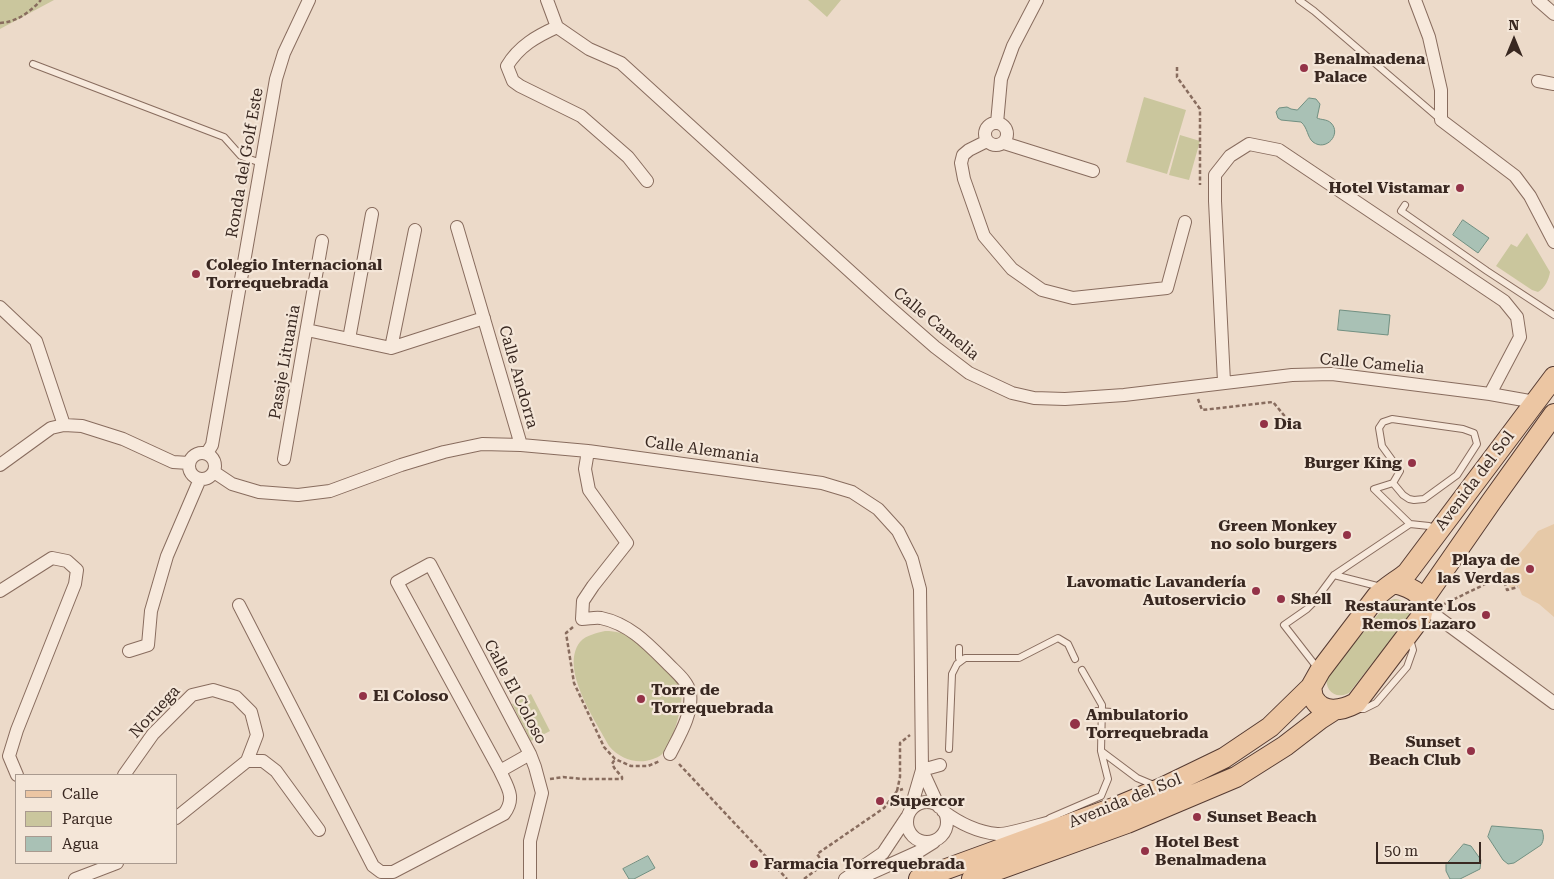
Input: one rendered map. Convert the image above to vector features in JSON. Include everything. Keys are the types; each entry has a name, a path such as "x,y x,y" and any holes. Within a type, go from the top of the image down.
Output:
{"main road":[{"name":"Avenida del Sol","path":"919,879 1119,806 1162,788 1224,758 1316,679 1390,586 1407,573 1554,377"},
{"name":"Avenida del Sol","path":"972,879 1127,823 1236,777 1285,746 1320,719 1356,703 1421,617 1424,604 1491,502 1554,414"},
{"path":"1390,586 1412,590 1424,604"},
{"path":"1316,679 1314,698 1319,705 1325,709 1340,709"}],"street":[{"name":"Ronda del Golf Este","path":"207,453 212,445 276,79 284,53 309,0"},
{"path":"547,0 557,26 537,36 511,59 507,66 513,81 581,116 628,156 647,181"},
{"path":"997,123 1001,79 1013,46 1037,0"},
{"path":"1415,0 1428,37 1440,90 1440,120 1515,176 1530,196 1554,242"},
{"path":"1538,0 1554,14"},
{"name":"Calle Camelia","path":"557,26 589,49 621,63 887,305 936,347 969,373 1012,393 1034,398 1065,399 1124,395 1224,382 1332,374 1490,394 1535,402"},
{"path":"1538,81 1554,84"},
{"path":"1004,143 1007,136 1004,126 997,123 990,125 985,130 985,138 993,146 1004,143 1093,171"},
{"path":"987,141 963,155 961,163 964,179 984,236 1012,269 1042,290 1073,298 1167,288 1185,222"},
{"path":"1224,382 1215,175 1230,156 1249,144 1279,150 1504,300 1518,317 1520,337 1490,394"},
{"path":"349,339 372,214"},
{"name":"Calle Andorra","path":"456,228 521,444"},
{"path":"391,348 415,230"},
{"name":"Pasaje Lituania","path":"284,459 322,241"},
{"path":"0,307 36,341 64,425"},
{"name":"Calle Andorra","path":"307,330 391,348 484,318"},
{"path":"0,465 52,428 64,425 82,426 123,439 173,462 189,463"},
{"name":"Calle Alemania","path":"214,472 232,484 259,492 298,496 330,491 401,465 444,452 482,444 521,444 588,451 822,483 852,492 878,509 898,531 912,558 920,589 921,616 920,776 941,809"},
{"path":"588,451 585,469 589,490 627,543 583,601 582,619 600,618 627,628 644,639 685,682 690,692 689,708 683,728 670,754"},
{"path":"198,453 207,453 214,459 216,467 214,472 208,477 200,479 190,471 189,463 198,453"},
{"path":"129,651 148,645 152,611 167,556 200,479"},
{"path":"0,591 52,558 67,561 77,570 75,584 17,730 9,756 17,774"},
{"name":"Calle El Coloso","path":"500,771 397,582 430,564 530,754 535,767 542,793 530,841 530,879"},
{"path":"1424,604 1554,703"},
{"path":"239,605 373,866 381,872 394,872 504,814 510,806 511,795 500,771 530,754"},
{"name":"Noruega","path":"125,774 153,734 192,695 213,690 236,697 251,712 258,735 247,761 178,816"},
{"path":"247,761 263,761 276,771 319,830"},
{"path":"936,840 923,842 917,840 908,830 907,824 920,776 940,765"},
{"path":"845,879 883,853 909,814 920,804 927,802 941,809 957,821 979,830 998,834 1119,806"},
{"path":"858,879 918,852 942,836 947,824 941,809"},
{"path":"75,879 114,864"}],"lane":[{"path":"1299,0 1440,120"},
{"path":"32,64 224,137 241,156 261,163"},
{"path":"1406,205 1400,212 1554,315"},
{"path":"1393,483 1409,499 1424,499 1457,475 1477,444 1474,433 1463,429 1392,419 1383,422 1379,428 1382,446 1400,471 1393,483 1374,489 1410,524 1439,529"},
{"path":"1316,679 1284,625 1307,608 1334,575 1410,524"},
{"path":"1334,575 1390,586"},
{"path":"949,749 952,674 957,664 965,658 1019,658 1058,638 1068,644 1076,658"},
{"path":"959,648 961,661"},
{"path":"1028,827 1101,796 1108,779 1101,751 1102,705 1082,670"},
{"path":"1101,751 1137,778 1162,788"}],"path":[{"path":"0,23 16,20 41,0"},
{"path":"1177,67 1177,76 1200,109 1200,188"},
{"path":"1194,386 1202,410 1273,402 1292,425"},
{"path":"1451,600 1500,577 1504,580 1508,590 1518,587"},
{"path":"582,619 566,633 574,684 604,747 615,759 623,763 639,766 656,764 670,754 787,879"},
{"path":"897,791 900,777 900,743 910,735"},
{"path":"539,781 563,777 622,779 612,764 615,759"},
{"path":"804,879 824,864 817,854 884,808 897,791 920,776"}],"green space":[{"path":"0,0 54,0 0,29"},
{"path":"808,0 841,0 827,17"},
{"path":"1144,97 1186,110 1167,174 1126,162"},
{"path":"1180,135 1200,141 1189,180 1169,175"},
{"path":"1527,233 1550,272 1543,288 1538,292 1496,266 1511,244 1517,247"},
{"path":"1395,599 1406,604 1409,610 1409,617 1349,693 1344,695 1335,694 1327,686 1327,676 1390,600"},
{"path":"605,631 620,633 637,641 677,681 681,692 681,706 670,741 662,754 656,758 647,761 635,761 629,760 613,751 582,695 574,666 575,653 582,640"},
{"path":"531,694 550,731 531,741 512,704"}],"sand":[{"name":"Playa de las Verdas","path":"1554,524 1554,617 1539,604 1522,595 1518,585 1510,588 1503,572 1538,531"}],"water":[{"path":"1309,98 1316,99 1320,104 1317,118 1326,120 1334,127 1334,136 1323,145 1313,142 1301,122 1281,120 1276,112 1279,108 1287,107 1297,110"},
{"path":"1463,220 1489,238 1478,253 1453,235"},
{"path":"1340,310 1390,315 1388,335 1338,330"},
{"path":"1492,826 1542,830 1543,841 1541,845 1514,863 1508,864 1503,860 1488,837"},
{"path":"1464,844 1471,846 1481,860 1480,869 1460,879 1450,879 1446,871 1446,865"},
{"path":"648,856 655,868 634,879 629,879 623,869"}],"place":[{"name":"Benalmadena Palace","path":"1304,68"},
{"name":"Hotel Vistamar","path":"1460,188"},
{"name":"Colegio Internacional Torrequebrada","path":"196,274"},
{"name":"Dia","path":"1264,424"},
{"name":"Burger King","path":"1412,463"},
{"name":"Green Monkey no solo burgers","path":"1347,535"},
{"name":"Playa de las Verdas","path":"1530,569"},
{"name":"Lavomatic Lavandería Autoservicio","path":"1256,591"},
{"name":"Shell","path":"1281,599"},
{"name":"Restaurante Los Remos Lazaro","path":"1486,615"},
{"name":"El Coloso","path":"363,696"},
{"name":"Torre de Torrequebrada","path":"641,699"},
{"name":"Ambulatorio Torrequebrada","path":"1075,724"},
{"name":"Sunset Beach Club","path":"1471,751"},
{"name":"Supercor","path":"880,801"},
{"name":"Sunset Beach","path":"1197,817"},
{"name":"Hotel Best Benalmadena","path":"1145,851"},
{"name":"Farmacia Torrequebrada","path":"754,864"}]}
